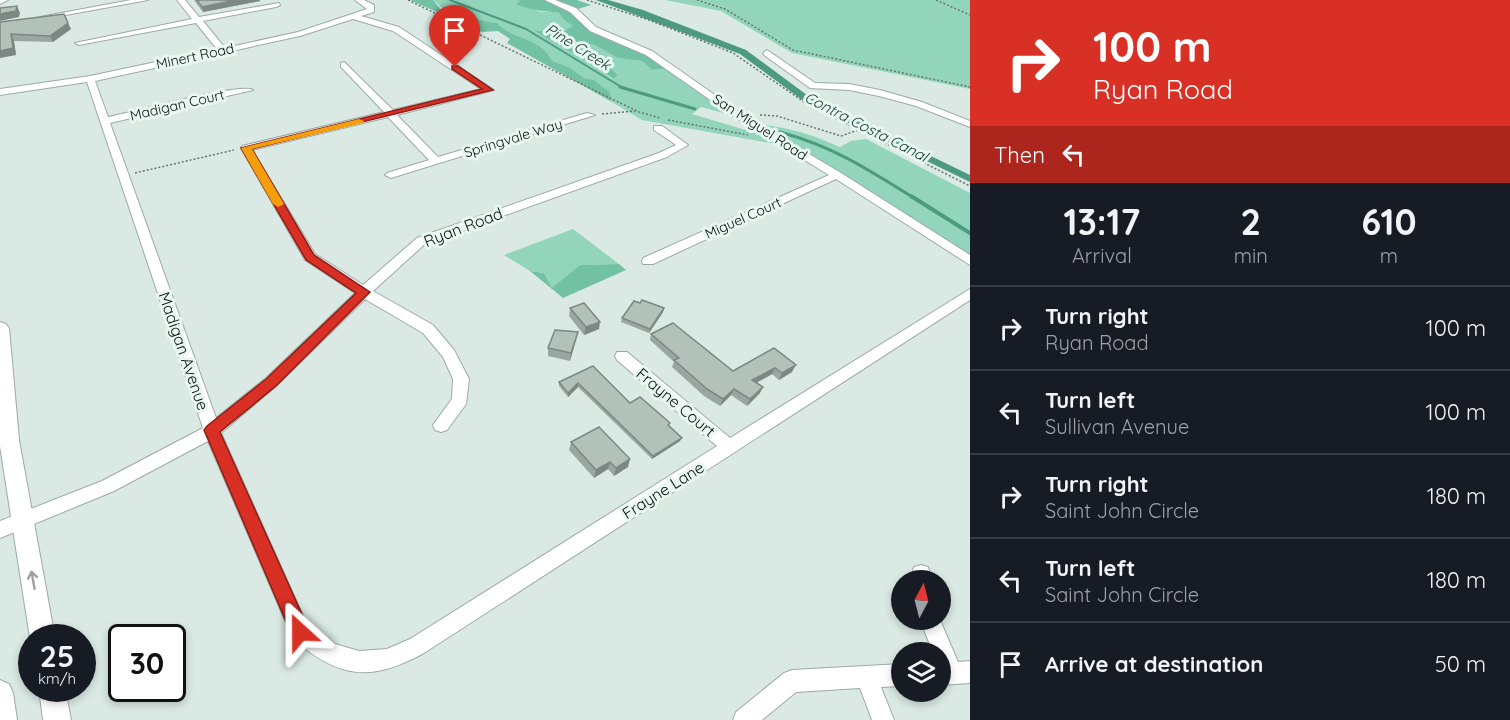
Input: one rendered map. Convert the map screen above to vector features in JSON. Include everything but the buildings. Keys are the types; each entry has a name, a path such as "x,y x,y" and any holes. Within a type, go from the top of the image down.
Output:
{"street":[{"path":"32,20 85,7 144,0"},
{"path":"180,0 223,51"},
{"name":"Minert Road","path":"0,92 90,79 300,34 371,10 359,0"},
{"name":"San Miguel Road","path":"549,0 573,10 593,29 649,53 742,118 837,175 970,261"},
{"path":"79,43 276,5"},
{"path":"352,16 396,29 489,90 246,148 310,257 428,329 448,354 461,379 460,400 441,425"},
{"path":"767,53 813,86 849,87 880,93 919,104 970,124"},
{"path":"344,65 436,161"},
{"name":"Madigan Avenue","path":"90,79 212,430 300,632 320,649 347,662"},
{"name":"Madigan Court","path":"105,121 248,90"},
{"name":"Springvale Way","path":"391,175 590,115"},
{"name":"Ryan Road","path":"0,530 108,486 212,430 271,382 364,292 421,241 663,155 683,145 658,128"},
{"name":"Miguel Court","path":"648,261 837,175"},
{"name":"Frayne Lane","path":"347,662 383,661 417,646 970,294"},
{"path":"0,328 9,440 41,624"},
{"name":"Frayne Court","path":"622,356 730,448"},
{"path":"935,630 954,673"},
{"path":"744,720 792,681 891,675"},
{"path":"866,676 883,720"},
{"path":"0,693 3,720"},
{"path":"54,702 57,720"}],"path":[{"path":"408,0 636,111 674,122 775,138"},
{"path":"587,0 649,20 732,54 807,104 970,186"},
{"path":"697,0 725,9 793,50 970,87"},
{"path":"936,0 970,15"},
{"path":"590,115 636,111"},
{"path":"742,118 762,115 777,116 841,136 858,130"},
{"path":"124,176 246,148"}],"green space":[{"path":"410,0 433,0 443,12 497,23 534,43 548,53 552,61 569,67 584,78 594,80 610,92 612,102 507,43 510,39 498,31 482,32"},
{"path":"433,0 516,0 521,1 521,6 541,12 558,12 564,20 574,26 558,35 537,31 602,70 612,79 618,75 605,63 560,38 596,45 618,58 642,61 652,70 671,68 742,118 701,107 692,114 772,138 751,124 797,131 840,147 851,141 866,139 970,193 970,261 787,146 642,120 612,102 610,92 594,80 584,78 569,67 552,61 548,53 534,43 509,32 496,23 486,23 459,11 446,11"},
{"path":"516,0 577,0 591,5 574,10 595,30 671,68 652,70 642,61 618,58 595,45 564,39 612,69 618,75 613,79 602,70 535,31 551,31 558,35 573,26 558,12 526,8 516,4 520,1"},
{"path":"665,0 970,0 970,89 792,53 721,11"},
{"path":"573,229 619,264 580,265 552,289 544,273 530,271 504,255"},
{"path":"619,264 626,270 563,298 530,271 544,273 552,288 580,265"}],"waterway":[{"name":"Pine Creek","path":"450,0 526,29 623,88"},
{"name":"Contra Costa Canal","path":"600,0 640,12 743,52 808,100 970,179"},
{"name":"Pine Creek","path":"623,88 695,109"},
{"name":"Pine Creek","path":"780,132 817,144 865,168 914,198"},
{"name":"Pine Creek","path":"911,196 970,233"}],"slow traffic":[{"path":"278,204 246,148 359,121"}],"route":[{"path":"300,632 212,430 271,382 364,292 310,257 246,148 489,90 455,67"}]}
